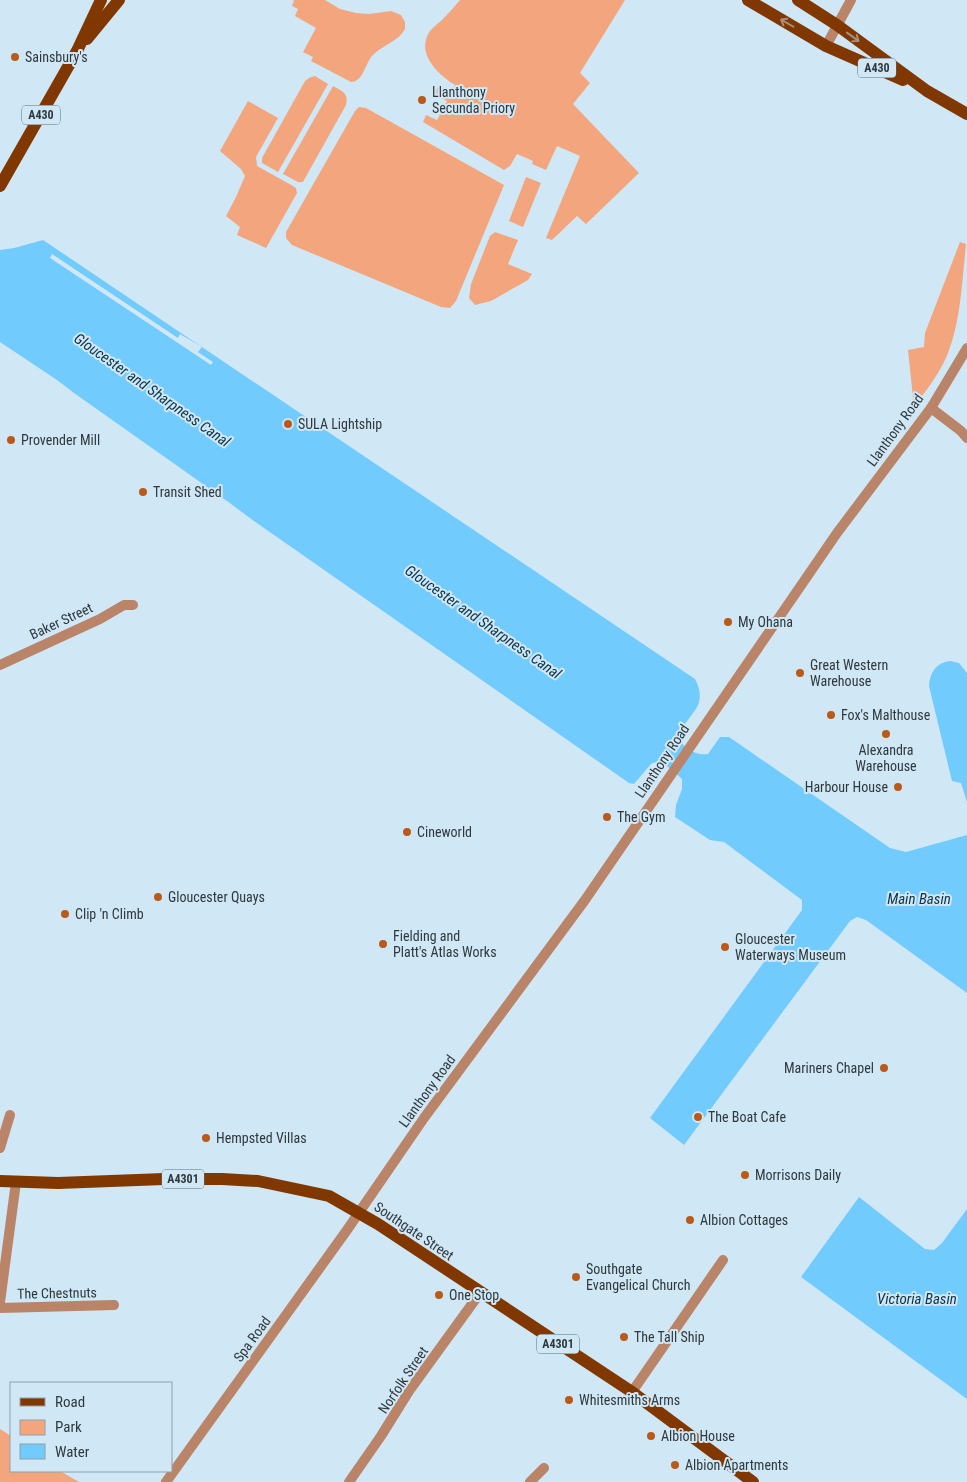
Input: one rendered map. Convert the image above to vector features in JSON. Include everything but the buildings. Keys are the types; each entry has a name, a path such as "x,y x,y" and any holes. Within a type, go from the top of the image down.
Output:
{"main road":[{"name":"A430","path":"2,183 77,51 101,0"},
{"path":"77,51 119,0"},
{"name":"A430","path":"748,0 826,46 928,91 967,114"},
{"path":"798,0 837,25 928,91"},
{"name":"Southgate Street","path":"0,1181 109,1182 164,1178 222,1179 258,1181 329,1196 360,1212 632,1392 753,1482"}],"street":[{"path":"826,46 851,0"},
{"name":"Llanthony Road","path":"360,1212 424,1118 585,900 837,533 931,408 967,348"},
{"path":"931,408 961,431 967,438"},
{"name":"Baker Street","path":"0,665 100,619 124,605 133,605"},
{"path":"0,1148 10,1115"},
{"path":"0,1302 16,1182"},
{"name":"Spa Road","path":"166,1482 360,1212"},
{"path":"632,1392 724,1260"},
{"name":"Norfolk Street","path":"349,1482 480,1293"},
{"name":"The Chestnuts","path":"0,1308 114,1305"},
{"path":"530,1482 544,1468"}],"green space":[{"path":"294,0 325,0 340,9 356,13 369,14 391,11 401,15 405,22 405,29 398,37 372,56 361,76 351,82 311,61 313,57 303,52 316,28 295,16 298,9 292,6"},
{"path":"460,0 625,0 580,73 590,83 573,104 639,173 586,224 577,216 552,240 546,238 580,156 557,146 546,170 532,164 533,161 517,154 510,166 504,170 423,122 426,115 437,120 447,101 434,94 438,87 451,93 455,85 448,81 430,62 425,47 426,39 430,31"},
{"path":"315,76 328,84 278,172 262,163 262,158 305,81"},
{"path":"333,86 346,95 346,105 303,182 298,182 283,174"},
{"path":"248,101 278,118 256,157 257,166 296,188 297,193 266,248 237,235 240,227 226,216 245,176 241,169 220,151"},
{"path":"359,107 366,108 504,185 456,301 450,308 441,307 292,245 286,238 286,232"},
{"path":"526,177 541,183 523,227 509,221"},
{"path":"495,232 518,240 508,264 532,274 528,280 491,301 475,305 469,298 471,284 490,236"},
{"path":"960,242 966,244 960,302 951,345 939,372 911,410 913,398 908,350 924,347 925,333"},
{"path":"0,1429 10,1435 10,1472 62,1472 79,1482 0,1482"}],"water":[{"path":"43,240 695,679 699,690 699,702 684,725 680,737 682,743 687,748 697,753 708,754 720,737 729,737 890,848 906,852 967,835 967,993 866,920 857,917 850,921 684,1145 650,1118 802,910 802,900 724,842 710,840 675,817 676,805 682,789 682,779 664,764 651,764 634,784 629,783 254,521 57,380 0,342 0,250"},
{"path":"950,661 959,663 967,673 967,802 961,783 952,781 929,686 932,672 937,666"},
{"name":"Victoria Basin","path":"859,1197 925,1249 934,1250 942,1243 967,1209 967,1399 801,1277"}],"pier":[{"path":"52,254 178,338 180,334 202,347 198,352 181,341 213,362 211,365 50,258"}],"place":[{"name":"Sainsbury's","path":"15,57"},
{"name":"Llanthony Secunda Priory","path":"422,100"},
{"name":"SULA Lightship","path":"288,424"},
{"name":"Provender Mill","path":"11,440"},
{"name":"Transit Shed","path":"143,492"},
{"name":"My Ohana","path":"728,622"},
{"name":"Great Western Warehouse","path":"800,673"},
{"name":"Fox's Malthouse","path":"831,715"},
{"name":"Alexandra Warehouse","path":"886,734"},
{"name":"Harbour House","path":"898,787"},
{"name":"The Gym","path":"607,817"},
{"name":"Cineworld","path":"407,832"},
{"name":"Gloucester Quays","path":"158,897"},
{"name":"Clip 'n Climb","path":"65,914"},
{"name":"Fielding and Platt's Atlas Works","path":"383,944"},
{"name":"Gloucester Waterways Museum","path":"725,947"},
{"name":"Mariners Chapel","path":"884,1068"},
{"name":"The Boat Cafe","path":"698,1117"},
{"name":"Hempsted Villas","path":"206,1138"},
{"name":"Morrisons Daily","path":"745,1175"},
{"name":"Albion Cottages","path":"690,1220"},
{"name":"Southgate Evangelical Church","path":"576,1277"},
{"name":"One Stop","path":"439,1295"},
{"name":"The Tall Ship","path":"624,1337"},
{"name":"Whitesmiths Arms","path":"569,1400"},
{"name":"Albion House","path":"651,1436"},
{"name":"Albion Apartments","path":"675,1465"}],"water label":[{"name":"Gloucester and Sharpness Canal","path":"152,390"},
{"name":"Gloucester and Sharpness Canal","path":"483,622"},
{"name":"Main Basin","path":"919,899"}]}
